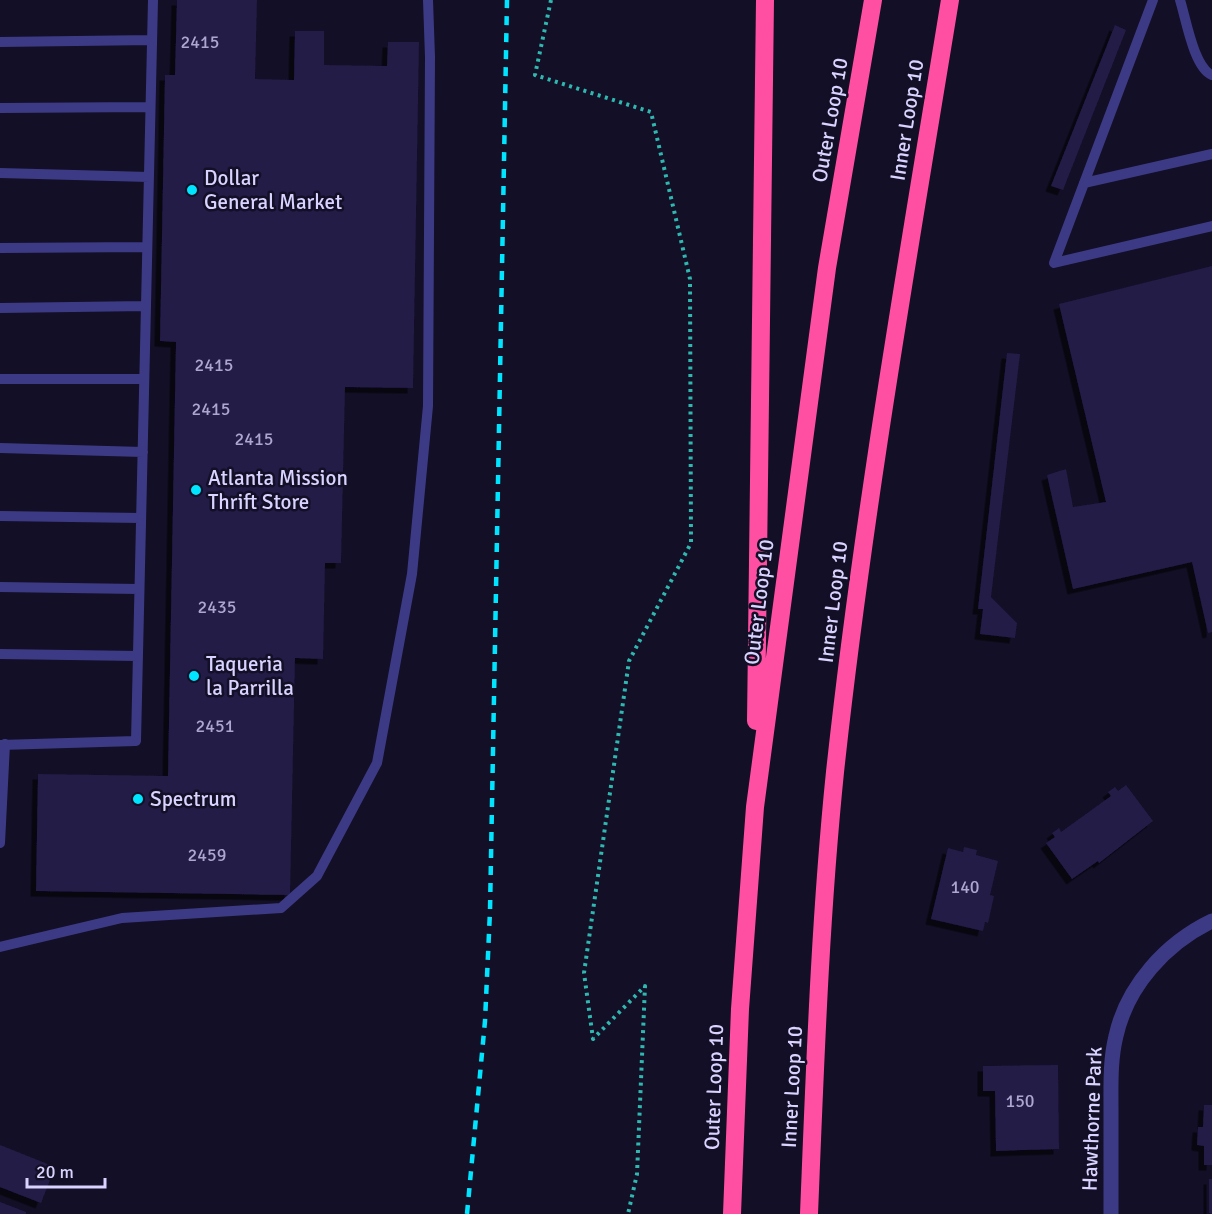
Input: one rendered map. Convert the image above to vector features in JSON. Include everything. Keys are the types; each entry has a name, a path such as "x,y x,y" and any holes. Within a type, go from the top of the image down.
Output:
{"highway":[{"path":"755,807 765,0"},
{"name":"Outer Loop 10","path":"732,1214 740,1008 755,807 827,268 873,0"},
{"name":"Inner Loop 10","path":"809,1214 820,968 841,728 868,506 950,0"}],"street":[{"name":"Hawthorne Park","path":"1111,1214 1111,1072 1116,1037 1123,1015 1127,1004 1144,978 1166,952 1194,930 1212,921"}],"lane":[{"path":"0,843 2,745 136,741 153,0"},
{"path":"0,946 122,918 281,908 317,876 377,763 412,574 428,406 430,57 428,0"},
{"path":"1153,0 1054,263 1212,226"},
{"path":"1180,0 1199,64 1206,73 1212,75"},
{"path":"0,42 152,40"},
{"path":"0,108 150,107"},
{"path":"1084,183 1212,154"},
{"path":"0,173 149,177"},
{"path":"0,248 147,247"},
{"path":"0,308 146,306"},
{"path":"0,379 144,379"},
{"path":"0,448 143,452"},
{"path":"0,516 141,518"},
{"path":"0,587 139,589"},
{"path":"0,654 138,656"}],"path":[{"path":"551,0 535,75 651,112 690,279 691,543 629,661 584,973 593,1039 645,986 637,1174 628,1214"}],"building":[{"path":"177,0 257,0 255,79 294,80 295,31 324,31 324,65 387,66 388,42 419,42 413,388 345,387 341,563 325,563 323,659 295,658 290,895 36,891 38,774 168,776 176,342 160,341 165,75 175,75"},
{"path":"1115,25 1126,30 1063,190 1051,186"},
{"path":"1212,266 1212,632 1208,633 1192,562 1073,589 1047,475 1066,469 1073,507 1106,502 1059,304"},
{"path":"1007,353 1020,354 991,597 1017,623 1015,638 980,634 983,609 978,609"},
{"path":"1126,785 1153,821 1099,863 1098,861 1072,879 1046,843 1055,837 1052,833 1059,828 1061,832 1111,796 1108,792 1115,787 1118,791"},
{"path":"964,847 977,850 976,855 998,861 990,895 994,896 988,923 985,922 983,931 931,919 948,848 963,852"},
{"path":"1058,1065 1059,1149 996,1151 995,1091 983,1091 983,1066"},
{"path":"1204,1105 1212,1105 1212,1165 1204,1165 1204,1146 1197,1145 1198,1127 1203,1127"},
{"path":"0,1145 55,1167 41,1203 0,1187"},
{"path":"1209,1179 1212,1179 1212,1214 1209,1213"},
{"path":"0,1202 26,1212 26,1214 0,1214"}],"railway":[{"path":"467,1214 485,1021 490,911 507,0"}],"place":[{"name":"Dollar General Market","path":"192,190"},
{"name":"Atlanta Mission Thrift Store","path":"196,490"},
{"name":"Taqueria la Parrilla","path":"194,676"},
{"name":"Spectrum","path":"138,799"}]}
